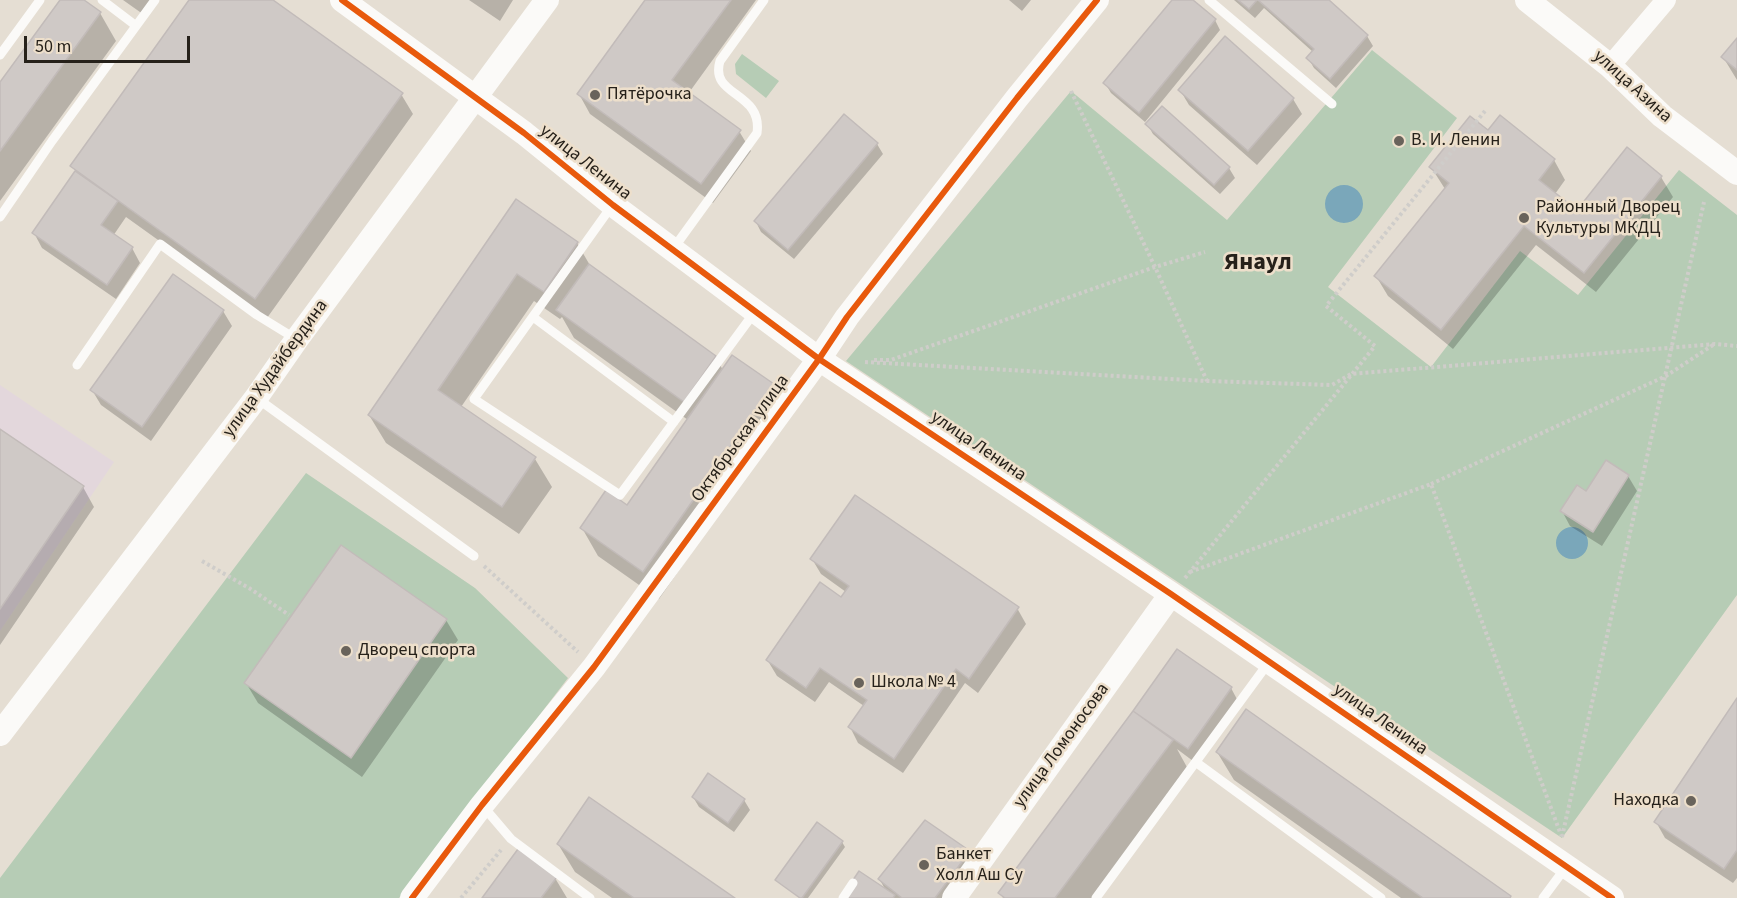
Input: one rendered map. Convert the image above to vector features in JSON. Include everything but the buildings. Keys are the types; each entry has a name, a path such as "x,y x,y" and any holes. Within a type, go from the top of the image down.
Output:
{"street":[{"name":"улица Ленина","path":"342,0 524,133 613,205 819,359 1171,594 1612,898"},
{"name":"улица Худайбердина","path":"0,734 256,398 547,0"},
{"name":"Октябрьская улица","path":"412,898 482,805 594,667 861,299 1017,98 1097,0"},
{"name":"улица Азина","path":"1527,0 1610,66 1662,116 1737,173"},
{"path":"1610,66 1666,0"},
{"name":"улица Ломоносова","path":"954,898 1171,594"}],"lane":[{"path":"0,55 40,0"},
{"path":"102,0 135,25"},
{"path":"0,217 155,0"},
{"path":"673,249 757,133 758,121 753,108 725,86 720,80 718,68 720,60 764,0"},
{"path":"1209,0 1332,104"},
{"path":"613,205 474,399 620,495 756,311"},
{"path":"77,364 160,244 257,315 297,339"},
{"path":"533,317 674,422"},
{"path":"256,398 474,556"},
{"path":"1096,898 1269,662"},
{"path":"1197,763 1381,898"},
{"path":"482,805 510,839 590,898"},
{"path":"1543,898 1566,867"},
{"path":"843,898 853,883"}],"path":[{"path":"1071,91 1207,381"},
{"path":"1171,594 1375,346 1326,306 1485,111"},
{"path":"1431,484 1562,838 1704,202"},
{"path":"1205,252 1155,267 891,360 857,361 1207,381 1332,385 1351,374 1715,344 1737,346"},
{"path":"1189,573 1431,484 1665,376 1715,344"},
{"path":"474,556 594,667"},
{"path":"202,561 249,588 289,615"},
{"path":"461,898 510,839"}],"shaded area":[{"path":"0,385 114,462 0,631"}],"green space":[{"path":"1372,50 1457,118 1328,287 1431,367 1520,251 1578,295 1679,170 1737,215 1737,595 1562,838 846,361 1071,91 1227,220"},
{"path":"742,54 779,81 766,98 736,74 735,64"},
{"path":"306,473 475,588 568,678 399,898 0,898 0,878"}],"water":[{"path":"1344,185 1351,186 1357,191 1362,197 1362,211 1357,217 1351,222 1344,223 1337,222 1331,217 1326,211 1325,204 1326,197 1331,191 1337,186"},
{"path":"1572,527 1583,532 1588,543 1583,554 1572,559 1561,554 1556,543 1561,532"}],"cycle path":[{"path":"342,0 524,133 613,205 819,359 1171,594 1612,898"},
{"path":"412,898 482,805 594,667 819,359 847,317 1017,98 1097,0"}],"place":[{"name":"Пятёрочка","path":"595,95"},
{"name":"В. И. Ленин","path":"1399,141"},
{"name":"Районный Дворец Культуры МКДЦ","path":"1524,218"},
{"name":"Дворец спорта","path":"346,651"},
{"name":"Школа № 4","path":"859,683"},
{"name":"Находка","path":"1691,801"},
{"name":"Банкет Холл Аш Су","path":"924,865"}],"district":[{"name":"Янаул","path":"1258,264"}]}
